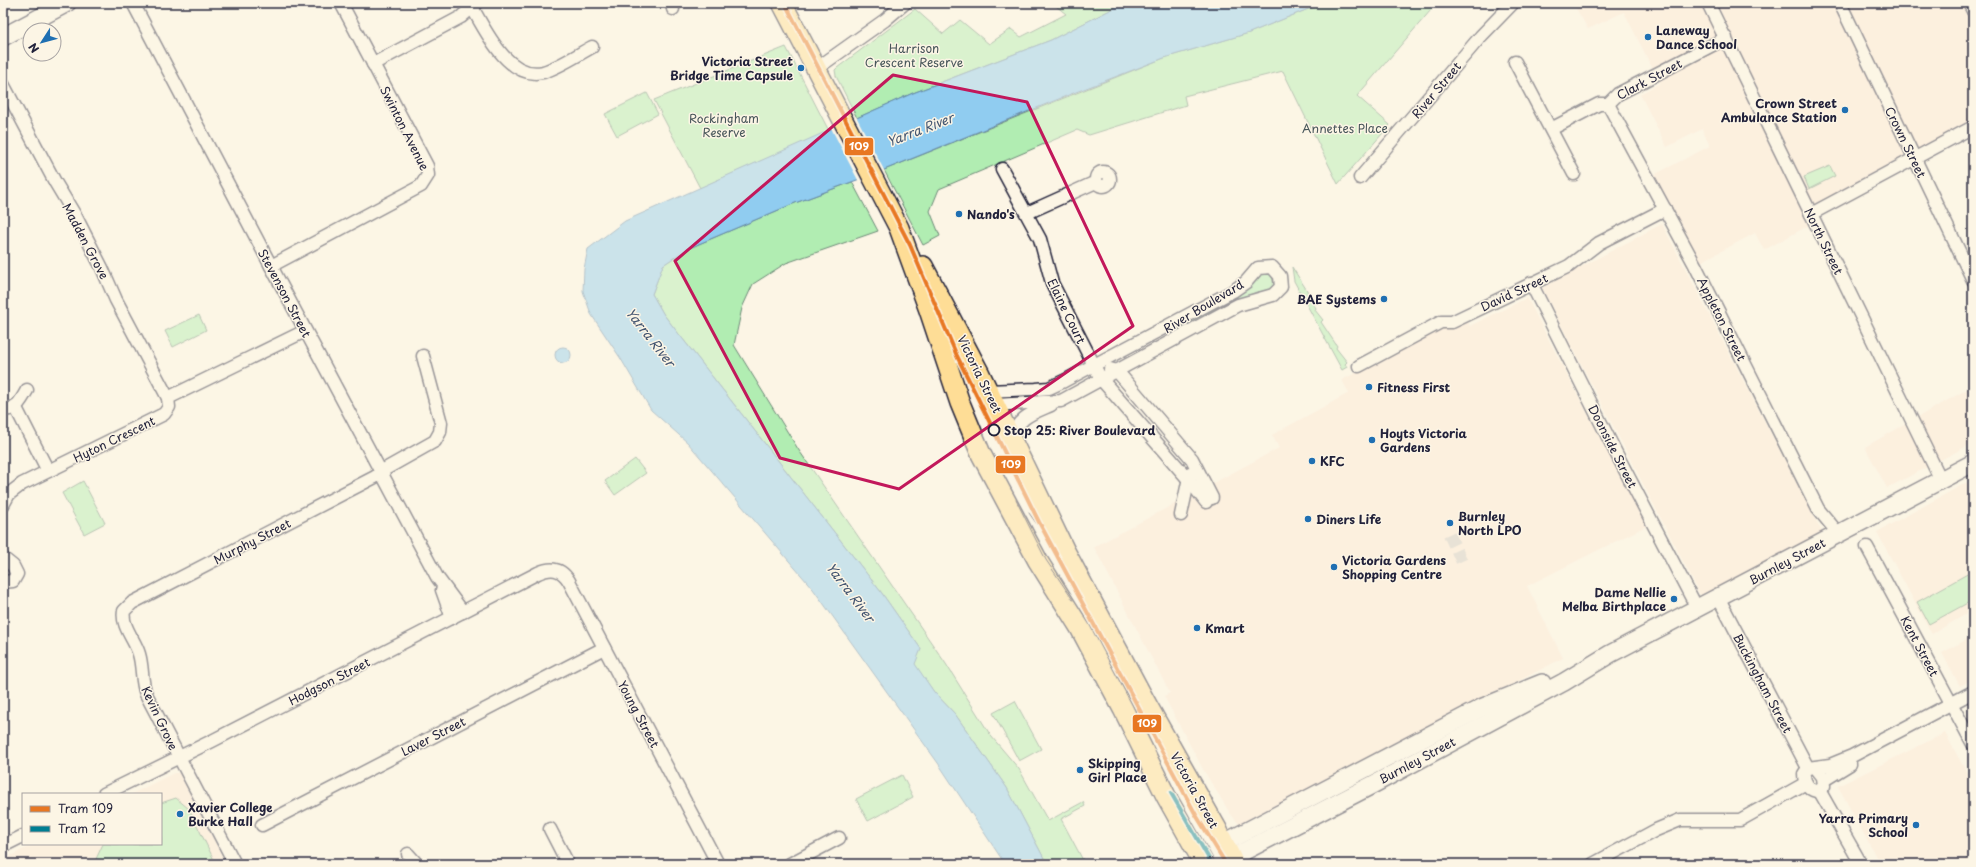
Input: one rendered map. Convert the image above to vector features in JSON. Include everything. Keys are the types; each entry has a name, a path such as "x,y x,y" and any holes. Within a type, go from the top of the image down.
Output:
{"main road":[{"path":"3,37 67,3"},
{"name":"Victoria Street","path":"782,3 898,228 924,267 991,398 1072,565 1146,704 1230,855"},
{"name":"Victoria Street","path":"898,228 929,310 958,398 977,445 1034,554 1080,628 1123,709 1166,796 1203,862"},
{"path":"958,398 969,393 991,398"},
{"name":"Burnley Street","path":"1230,855 1365,768 1486,714 1564,682 1601,659 1973,463"},
{"name":"Burnley Street","path":"1230,855 1372,785 1486,714"},
{"path":"1365,768 1372,785"},
{"path":"1203,862 1215,863 1230,855"}],"street":[{"name":"Swinton Avenue","path":"271,266 421,186 427,180 427,166 341,3"},
{"path":"819,75 905,3"},
{"name":"River Street","path":"1360,178 1482,36 1513,3"},
{"name":"North Street","path":"1708,3 1941,480"},
{"name":"Crown Street","path":"1840,3 1973,280"},
{"path":"1969,3 1973,11"},
{"name":"Stevenson Street","path":"135,5 305,331 437,577 452,618"},
{"path":"372,64 461,17 475,6 491,41 500,53 511,63 528,71 536,73 549,70 592,47"},
{"name":"Clark Street","path":"1551,129 1599,104 1608,104 1618,94 1726,38"},
{"path":"1515,62 1574,174"},
{"name":"Madden Grove","path":"3,84 62,196 76,217 102,268 116,300 168,398"},
{"name":"Appleton Street","path":"1608,104 1665,209 1818,509 1838,533"},
{"path":"1811,214 1973,127"},
{"name":"Elaine Court","path":"1002,169 1042,243 1052,283 1101,379 1188,479 1209,500 1193,461 1179,445"},
{"path":"1027,213 1096,182"},
{"name":"David Street","path":"1359,366 1441,322 1452,322 1569,266 1599,243 1665,209"},
{"name":"River Boulevard","path":"991,398 1049,388 1131,347 1236,290 1258,268 1270,267 1279,274 1282,284 1276,293 1238,305 1061,401 1034,412 1021,420 1016,427 1011,440"},
{"name":"Doonside Street","path":"1531,283 1618,457 1697,608"},
{"path":"168,398 305,331"},
{"path":"1159,332 1165,344"},
{"path":"1131,347 1138,359"},
{"name":"Murphy Street","path":"124,611 132,603 375,477 381,472 430,444 438,437 440,432 440,418 423,356"},
{"path":"1095,365 1117,371 1179,445 1180,456 1190,470 1181,515"},
{"path":"27,390 20,402 9,408 48,471"},
{"name":"Hyton Crescent","path":"3,505 9,494 15,488 164,414 169,407 168,398"},
{"name":"River Boulevard","path":"991,398 1061,401"},
{"path":"1154,440 1166,429"},
{"name":"Kent Street","path":"1867,547 1973,744"},
{"path":"3,558 13,566 17,574 13,581 3,582"},
{"name":"Hodgson Street","path":"106,793 538,573 554,569"},
{"name":"Young Street","path":"554,569 562,572 569,581 718,864"},
{"name":"Stevenson Street","path":"437,577 463,612"},
{"name":"Buckingham Street","path":"1718,597 1822,785"},
{"name":"Kevin Grove","path":"124,611 124,620 137,647 141,660 144,687 178,757 235,864"},
{"name":"Laver Street","path":"262,825 604,648"},
{"path":"1885,742 1840,762 1812,768 1804,774 1806,783 1813,790 1854,761 1885,742 1953,706 1973,692"},
{"path":"1953,706 1973,699"},
{"path":"1593,864 1656,830 1680,820 1740,820 1806,783"},
{"path":"1822,785 1861,864"},
{"path":"550,829 568,864"},
{"path":"3,846 22,836"},
{"path":"790,864 839,838"},
{"path":"408,854 417,864"}],"highlighted area":[{"path":"893,75 1027,102 1133,326 899,489 780,458 675,261"}],"shaded area":[{"path":"1573,3 1973,3 1973,127 1811,214 1815,222 1764,250 1755,233 1695,265 1648,178 1710,146 1702,129 1667,147 1640,94 1660,83 1624,12 1588,29"},
{"path":"1662,224 1823,534 1702,598 1542,288"},
{"name":"Victoria Gardens Shopping Centre","path":"1527,298 1646,526 1527,586 1563,658 1239,824 1230,813 1204,771 1164,696 1170,693 1094,547 1279,448 1272,435 1349,393 1342,380 1465,317 1470,326"},
{"path":"1973,386 1973,443 1887,488 1865,447"},
{"path":"1973,479 1973,569 1970,571 1973,576 1973,610 1932,634 1877,532"},
{"path":"1973,636 1973,679 1960,686 1942,653"},
{"name":"Yarra Primary School","path":"1945,733 1973,784 1973,864 1880,864 1838,786"},
{"name":"Xavier College Burke Hall","path":"174,773 179,773 226,864 3,864 3,860 32,845 162,845 162,793 134,793"}],"green space":[{"name":"Harrison Crescent Reserve","path":"1061,3 1124,3 1051,40 913,93 857,118 836,76 835,70 837,68 915,9 943,34 960,20 989,44 1011,29 1021,37 1066,14 1056,6"},
{"name":"Annettes Place","path":"1323,3 1437,3 1357,96 1390,125 1338,184 1283,71 1184,96 1186,105 1089,135 1077,130 939,189 930,211 940,236 923,245 884,170 1164,58 1249,33"},
{"name":"Rockingham Reserve","path":"786,47 829,131 700,188 654,100"},
{"path":"647,93 658,114 617,136 605,114"},
{"path":"1830,166 1835,176 1809,189 1804,177"},
{"path":"852,182 878,231 786,263 753,284 742,308 734,345 798,449 946,664 991,736 1019,769 1048,821 1083,802 1085,806 1061,819 1085,864 1047,864 1007,788 955,714 934,692 914,664 921,649 881,592 664,315 652,294 663,265 687,249 795,203"},
{"path":"1292,267 1308,292 1307,294 1316,308 1315,310 1323,320 1321,322 1337,346 1336,348 1347,362 1345,364 1347,367 1342,370 1294,281"},
{"path":"1268,273 1272,276 1274,287 1268,291 1256,292 1175,334 1171,332 1172,329 1253,284 1261,274"},
{"path":"199,315 206,330 173,347 165,331"},
{"path":"635,459 646,473 615,495 605,481"},
{"path":"83,481 105,523 84,534 62,493"},
{"path":"1971,572 1973,576 1973,600 1929,624 1917,602"},
{"path":"1015,701 1041,749 1019,761 993,713"},
{"path":"902,775 913,797 868,821 856,799"},
{"path":"176,798 189,809 216,864 98,864 96,859 103,845 162,845 162,803"}],"water":[{"name":"Yarra River","path":"1124,3 1323,3 1249,33 1164,58 1076,92 884,170 795,203 687,249 663,265 652,294 664,315 881,592 921,649 915,664 934,692 955,714 1007,788 1047,864 1005,864 938,763 813,589 688,443 651,410 621,359 591,314 583,291 584,269 588,249 625,221 913,93 1051,40"},
{"path":"563,347 570,352 571,355 566,362 563,363 556,358 555,355 560,348"}],"pier":[{"path":"856,116 885,172 859,182 831,128"}],"tunnel":[{"path":"1449,534 1462,562"}],"tram line":[{"name":"109","path":"785,3 910,245 957,356 1039,522 1196,815 1226,864"},
{"path":"1016,500 1046,560 1073,600"},
{"path":"1029,513 1052,546"},
{"path":"1071,588 1083,603"},
{"name":"12","path":"1171,793 1212,864"}],"place":[{"name":"Laneway Dance School","path":"1648,37"},
{"name":"Victoria Street Bridge Time Capsule","path":"801,68"},
{"name":"Crown Street Ambulance Station","path":"1845,110"},
{"name":"Nando's","path":"959,214"},
{"name":"BAE Systems","path":"1384,299"},
{"name":"Fitness First","path":"1369,387"},
{"name":"Stop 25: River Boulevard","path":"994,430"},
{"name":"Hoyts Victoria Gardens","path":"1372,440"},
{"name":"KFC","path":"1312,461"},
{"name":"Diners Life","path":"1308,519"},
{"name":"Burnley North LPO","path":"1450,523"},
{"name":"Victoria Gardens Shopping Centre","path":"1334,567"},
{"name":"Dame Nellie Melba Birthplace","path":"1674,599"},
{"name":"Kmart","path":"1197,628"},
{"name":"Skipping Girl Place","path":"1080,770"},
{"name":"Xavier College Burke Hall","path":"180,814"},
{"name":"Yarra Primary School","path":"1916,825"}]}
